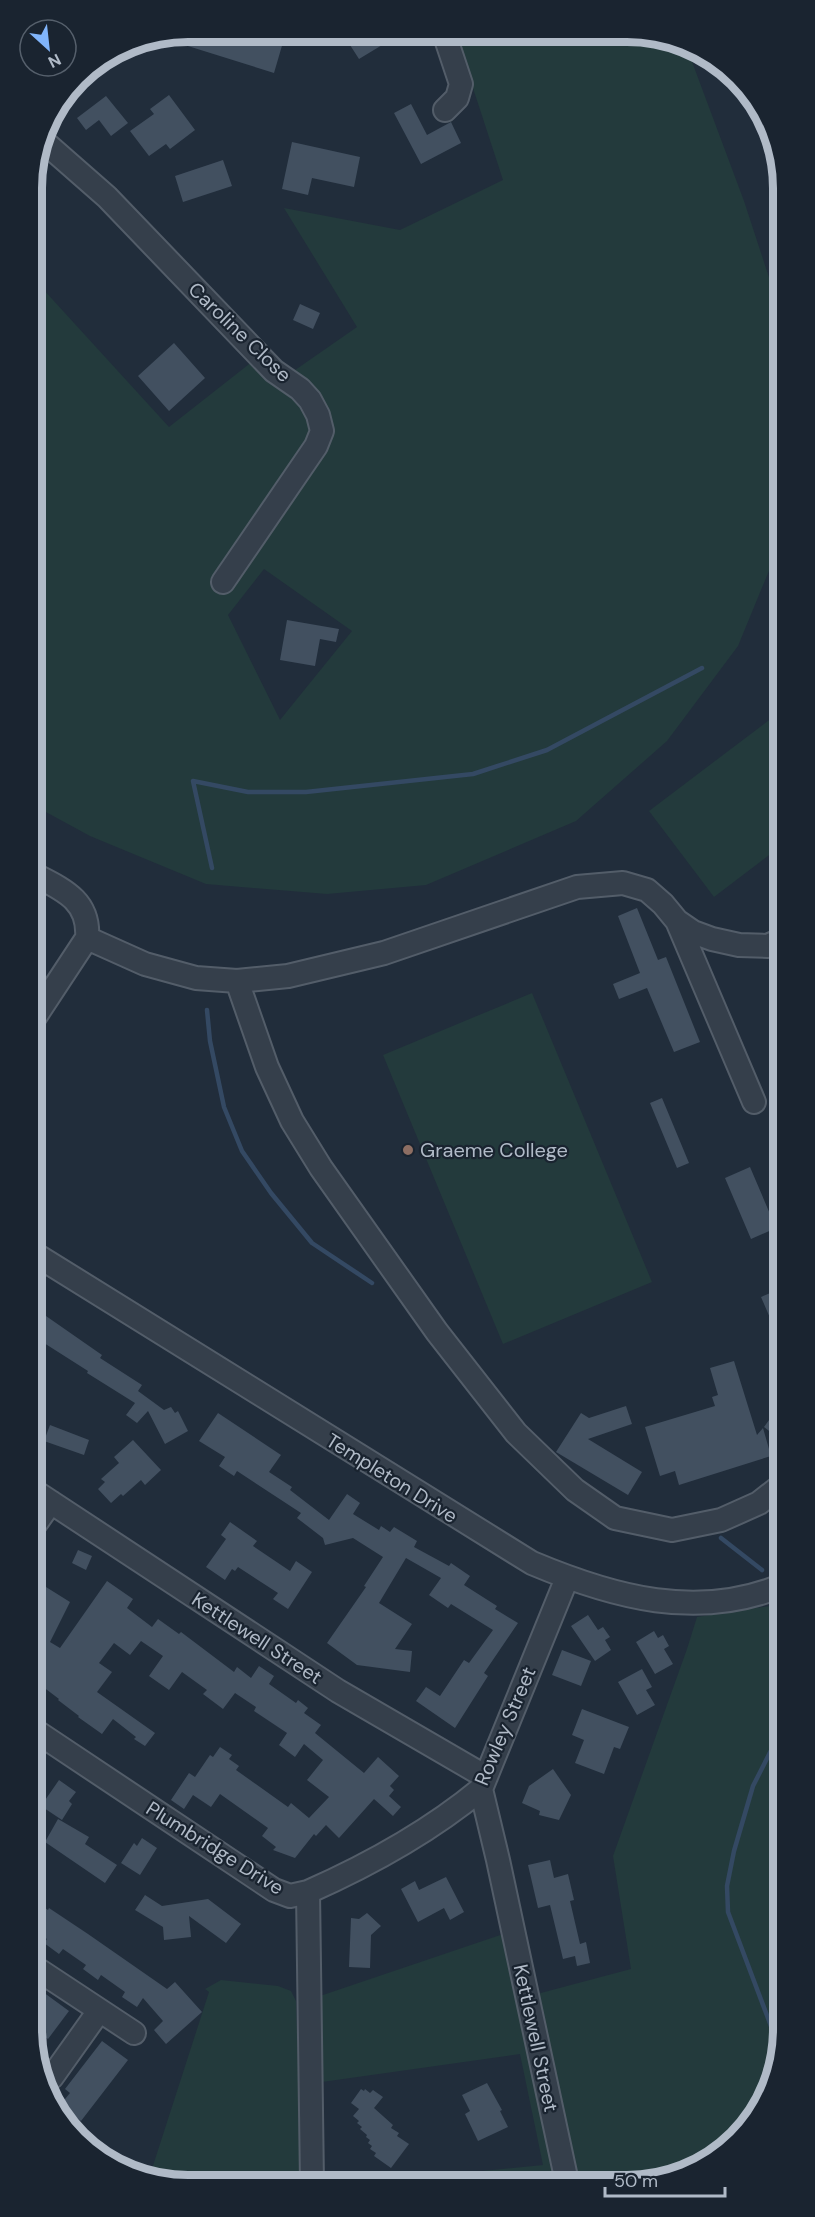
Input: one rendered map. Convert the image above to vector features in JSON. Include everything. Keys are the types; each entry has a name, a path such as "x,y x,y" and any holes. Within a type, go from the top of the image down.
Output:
{"street":[{"path":"445,110 457,98 461,84 447,42"},
{"name":"Caroline Close","path":"48,146 106,197 274,371 300,389 310,400 318,415 322,431 316,446 223,582"},
{"path":"42,879 68,892 83,911 88,924 87,938 42,1006"},
{"path":"87,938 145,964 196,978 237,981 288,976 384,953 577,887 623,883 647,890 677,921 693,932 740,945 768,946 773,944"},
{"path":"677,921 754,1102"},
{"path":"237,981 267,1067 292,1121 321,1168 437,1332 516,1433 575,1490 615,1518 672,1530 721,1520 759,1503 773,1492"},
{"name":"Templeton Drive","path":"42,1259 532,1563 567,1578 628,1596 708,1604 773,1590"},
{"name":"Kettlewell Street","path":"42,1496 338,1691 484,1783 566,2175"},
{"name":"Rowley Street","path":"308,1892 414,1838 453,1812 484,1783 567,1578"},
{"name":"Plumbridge Drive","path":"42,1735 274,1890 290,1896 308,1892 312,2175"},
{"path":"42,1972 134,2033"},
{"path":"52,2078 99,2011"}],"green space":[{"path":"458,42 646,43 690,57 744,201 773,290 773,561 738,646 667,741 576,821 426,885 327,894 206,884 90,836 42,810 42,288 169,427 253,361 275,384 357,327 284,208 400,230 503,180","holes":["264,569 352,631 280,720 228,615"]},
{"path":"773,717 773,852 714,897 649,811"},
{"path":"532,993 652,1282 503,1344 383,1055"},
{"path":"773,1605 773,2038 762,2085 743,2118 723,2139 700,2155 674,2167 646,2174 627,2175 442,2175 543,2165 520,2054 322,2082 320,1996 521,1928 537,1994 631,1969 613,1856 697,1617"},
{"path":"221,1980 278,1986 291,1991 296,2001 302,2175 188,2175 152,2170 209,1992 205,1989"}],"building":[{"path":"283,42 274,73 177,43"},
{"path":"355,42 387,42 359,59 350,45"},
{"path":"169,95 195,130 170,149 166,144 149,156 130,131 154,114 150,109"},
{"path":"106,96 128,123 111,136 99,120 86,130 77,118"},
{"path":"411,104 427,135 451,122 461,143 421,164 394,113"},
{"path":"292,142 360,157 354,187 312,178 308,195 282,189"},
{"path":"223,160 232,186 183,202 175,176"},
{"path":"300,304 320,313 313,329 293,320"},
{"path":"174,343 205,378 169,411 138,376"},
{"path":"287,620 339,629 336,642 320,639 315,666 280,660"},
{"path":"637,908 658,960 666,957 700,1042 674,1052 647,988 619,999 613,984 640,973 618,916"},
{"path":"662,1098 689,1163 677,1168 650,1103"},
{"path":"750,1167 773,1221 773,1229 751,1239 725,1178"},
{"path":"773,1292 773,1325 761,1297"},
{"path":"46,1316 102,1355 100,1358 142,1385 138,1391 164,1410 171,1407 175,1413 178,1411 188,1431 165,1444 148,1411 137,1423 126,1415 135,1403 44,1343 42,1346 42,1322"},
{"path":"734,1361 757,1435 763,1428 771,1456 679,1485 675,1471 660,1476 645,1427 715,1406 712,1397 718,1395 710,1368"},
{"path":"626,1406 632,1424 588,1439 642,1472 628,1495 556,1452 581,1413 589,1418"},
{"path":"218,1413 281,1455 269,1472 292,1487 290,1490 329,1520 347,1494 360,1503 353,1514 379,1530 381,1526 390,1532 394,1527 417,1541 414,1547 449,1566 451,1563 470,1576 464,1585 497,1606 495,1609 518,1623 484,1673 488,1676 455,1728 416,1701 426,1687 440,1696 464,1660 469,1663 493,1630 451,1604 448,1608 429,1595 441,1578 406,1558 379,1603 412,1624 395,1649 412,1651 410,1672 357,1665 327,1643 366,1587 364,1586 383,1557 353,1538 325,1545 323,1538 297,1518 301,1513 237,1471 234,1476 219,1466 225,1457 199,1441"},
{"path":"773,1414 773,1434 764,1427"},
{"path":"50,1425 89,1440 84,1455 44,1441"},
{"path":"133,1440 161,1470 145,1485 141,1480 111,1503 98,1489 105,1482 101,1479 119,1463 114,1457"},
{"path":"230,1522 257,1541 253,1546 290,1571 296,1561 312,1572 288,1609 273,1599 278,1593 238,1567 235,1571 232,1569 225,1580 206,1567 226,1539 221,1535"},
{"path":"78,1550 92,1556 86,1570 72,1563"},
{"path":"107,1581 133,1599 127,1608 152,1627 158,1619 179,1634 181,1632 234,1672 237,1667 251,1678 259,1666 274,1676 269,1684 296,1703 298,1700 308,1708 304,1713 321,1725 315,1733 364,1773 378,1757 399,1776 390,1786 394,1790 389,1796 401,1807 393,1816 374,1799 339,1838 326,1825 316,1836 314,1834 295,1858 273,1850 276,1847 262,1836 268,1828 220,1794 211,1807 193,1795 184,1809 171,1800 189,1773 195,1777 210,1755 213,1757 220,1747 232,1755 229,1759 239,1766 236,1770 288,1807 291,1803 309,1818 329,1797 307,1780 323,1760 304,1744 295,1757 279,1745 287,1733 254,1711 256,1707 235,1693 223,1709 203,1694 207,1690 182,1672 169,1690 149,1676 163,1656 141,1641 130,1655 114,1643 99,1663 112,1672 97,1692 155,1733 145,1746 113,1719 102,1734 42,1686 42,1612 45,1608 42,1606 42,1593 46,1587 70,1602 50,1642 60,1648"},
{"path":"588,1615 598,1630 603,1627 610,1637 605,1640 611,1650 595,1661 571,1626"},
{"path":"654,1631 658,1638 663,1635 669,1646 664,1649 673,1664 655,1674 636,1642"},
{"path":"562,1650 591,1661 581,1686 552,1675"},
{"path":"642,1669 652,1687 646,1690 655,1705 637,1715 618,1682"},
{"path":"582,1709 629,1727 620,1749 614,1747 604,1774 575,1763 584,1740 572,1735"},
{"path":"553,1769 571,1795 559,1820 539,1815 540,1811 522,1803 529,1786"},
{"path":"59,1780 76,1792 69,1801 72,1804 62,1820 42,1805"},
{"path":"58,1819 89,1837 85,1844 117,1865 105,1883 45,1842"},
{"path":"142,1838 157,1848 140,1875 121,1863 134,1843 137,1846"},
{"path":"550,1860 554,1878 568,1874 574,1900 570,1901 580,1944 586,1942 590,1963 577,1966 575,1956 563,1959 550,1905 538,1908 528,1865"},
{"path":"446,1877 464,1912 450,1920 444,1908 418,1922 401,1889 415,1881 419,1890"},
{"path":"145,1895 162,1906 208,1899 241,1924 226,1943 189,1916 191,1937 164,1940 163,1927 135,1910"},
{"path":"42,1906 48,1910 49,1908 167,1989 175,1982 202,2012 166,2044 154,2030 163,2021 143,1998 137,2007 122,1997 125,1992 101,1975 98,1980 83,1969 86,1965 63,1949 59,1954 44,1943 47,1939 42,1936"},
{"path":"367,1913 381,1926 371,1935 370,1968 349,1967 351,1918 359,1919"},
{"path":"42,1993 69,2011 48,2039 42,2035"},
{"path":"102,2041 128,2060 81,2121 67,2111 62,2102 70,2093 65,2089"},
{"path":"487,2083 502,2110 500,2111 508,2127 478,2141 465,2114 470,2111 462,2095"},
{"path":"361,2089 370,2093 373,2090 383,2097 374,2108 393,2125 391,2128 399,2133 397,2136 409,2144 391,2168 374,2156 376,2153 370,2149 372,2146 368,2143 370,2140 360,2129 362,2127 357,2123 359,2121 353,2116 359,2109 351,2103"}],"waterway":[{"path":"212,868 193,781 248,792 306,792 473,774 547,750 702,668"},
{"path":"207,1010 210,1041 224,1107 242,1151 271,1193 312,1243 372,1283"},
{"path":"721,1538 762,1570"},
{"path":"773,1747 753,1786 734,1851 727,1886 728,1912 773,2031"}],"place":[{"name":"Graeme College","path":"408,1150"}]}
